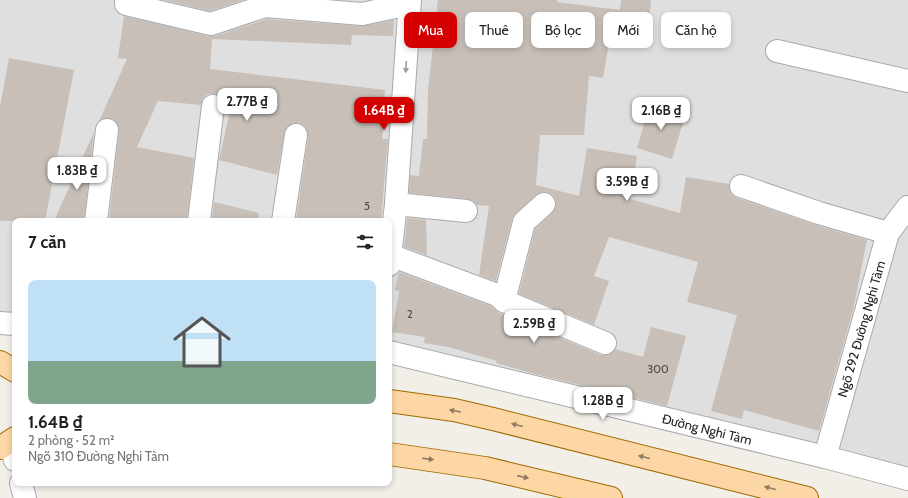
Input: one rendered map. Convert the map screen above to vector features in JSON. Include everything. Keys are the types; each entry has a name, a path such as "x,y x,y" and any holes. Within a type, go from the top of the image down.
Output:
{"main road":[{"path":"0,362 12,369"},
{"path":"392,401 454,410 493,419 807,498"},
{"path":"392,454 485,468 611,498"}],"street":[{"path":"126,2 210,24 265,6 362,14 410,2 392,241"},
{"path":"778,51 908,81"},
{"path":"199,218 213,106"},
{"path":"96,218 107,130"},
{"path":"283,218 296,135"},
{"path":"741,186 819,213 888,233"},
{"path":"396,204 466,211"},
{"path":"504,301 524,222 544,204"},
{"name":"Ngõ 292 Đường Nghi Tàm","path":"825,457 888,233 908,206"},
{"path":"392,261 496,295 504,301 605,343"},
{"path":"0,323 12,324"},
{"name":"Đường Nghi Tàm","path":"392,353 825,457 908,479"},
{"path":"22,486 25,498"}],"shaded area":[{"path":"0,0 908,0 908,480 392,353 392,218 12,218 12,324 0,323"}],"building":[{"path":"164,0 243,0 210,11"},
{"path":"438,0 557,0 557,2 620,10 621,0 651,0 650,12 603,12 603,48 608,48 603,78 589,76 584,135 540,135 536,185 579,196 587,148 637,156 630,199 680,213 686,177 729,184 731,194 737,198 816,225 867,240 853,310 819,431 744,410 742,419 711,411 737,315 687,302 698,262 609,237 594,276 609,281 594,325 519,294 535,229 552,213 556,207 556,201 553,195 548,192 542,192 536,195 516,213 512,219 496,281 479,275 489,206 477,205 473,201 467,199 409,193 410,175 419,176 423,139 427,139 428,90 433,48 457,48 457,12 437,12"},
{"path":"124,16 209,36 215,36 267,19 361,26 394,20 393,36 352,35 351,45 212,39 210,69 385,90 383,107 386,108 382,139 388,139 381,218 296,218 308,137 307,130 303,125 297,123 291,124 286,128 277,175 219,160 231,107 225,107 225,101 221,96 208,94 203,98 201,105 158,101 137,147 194,158 187,218 109,218 119,131 118,125 114,120 108,118 99,121 127,59 118,58"},
{"path":"9,58 74,70 46,218 12,218 12,221 0,221 0,107"},
{"path":"650,103 686,113 672,159 637,148"},
{"path":"94,132 84,218 55,218"},
{"path":"214,202 259,213 258,218 212,218"},
{"path":"407,218 426,220 427,255 404,247"},
{"path":"399,272 491,306 499,313 601,355 607,355 615,349 643,357 651,327 686,336 667,406 535,374 448,347 424,343 425,337 392,332 399,291 395,290"}]}
